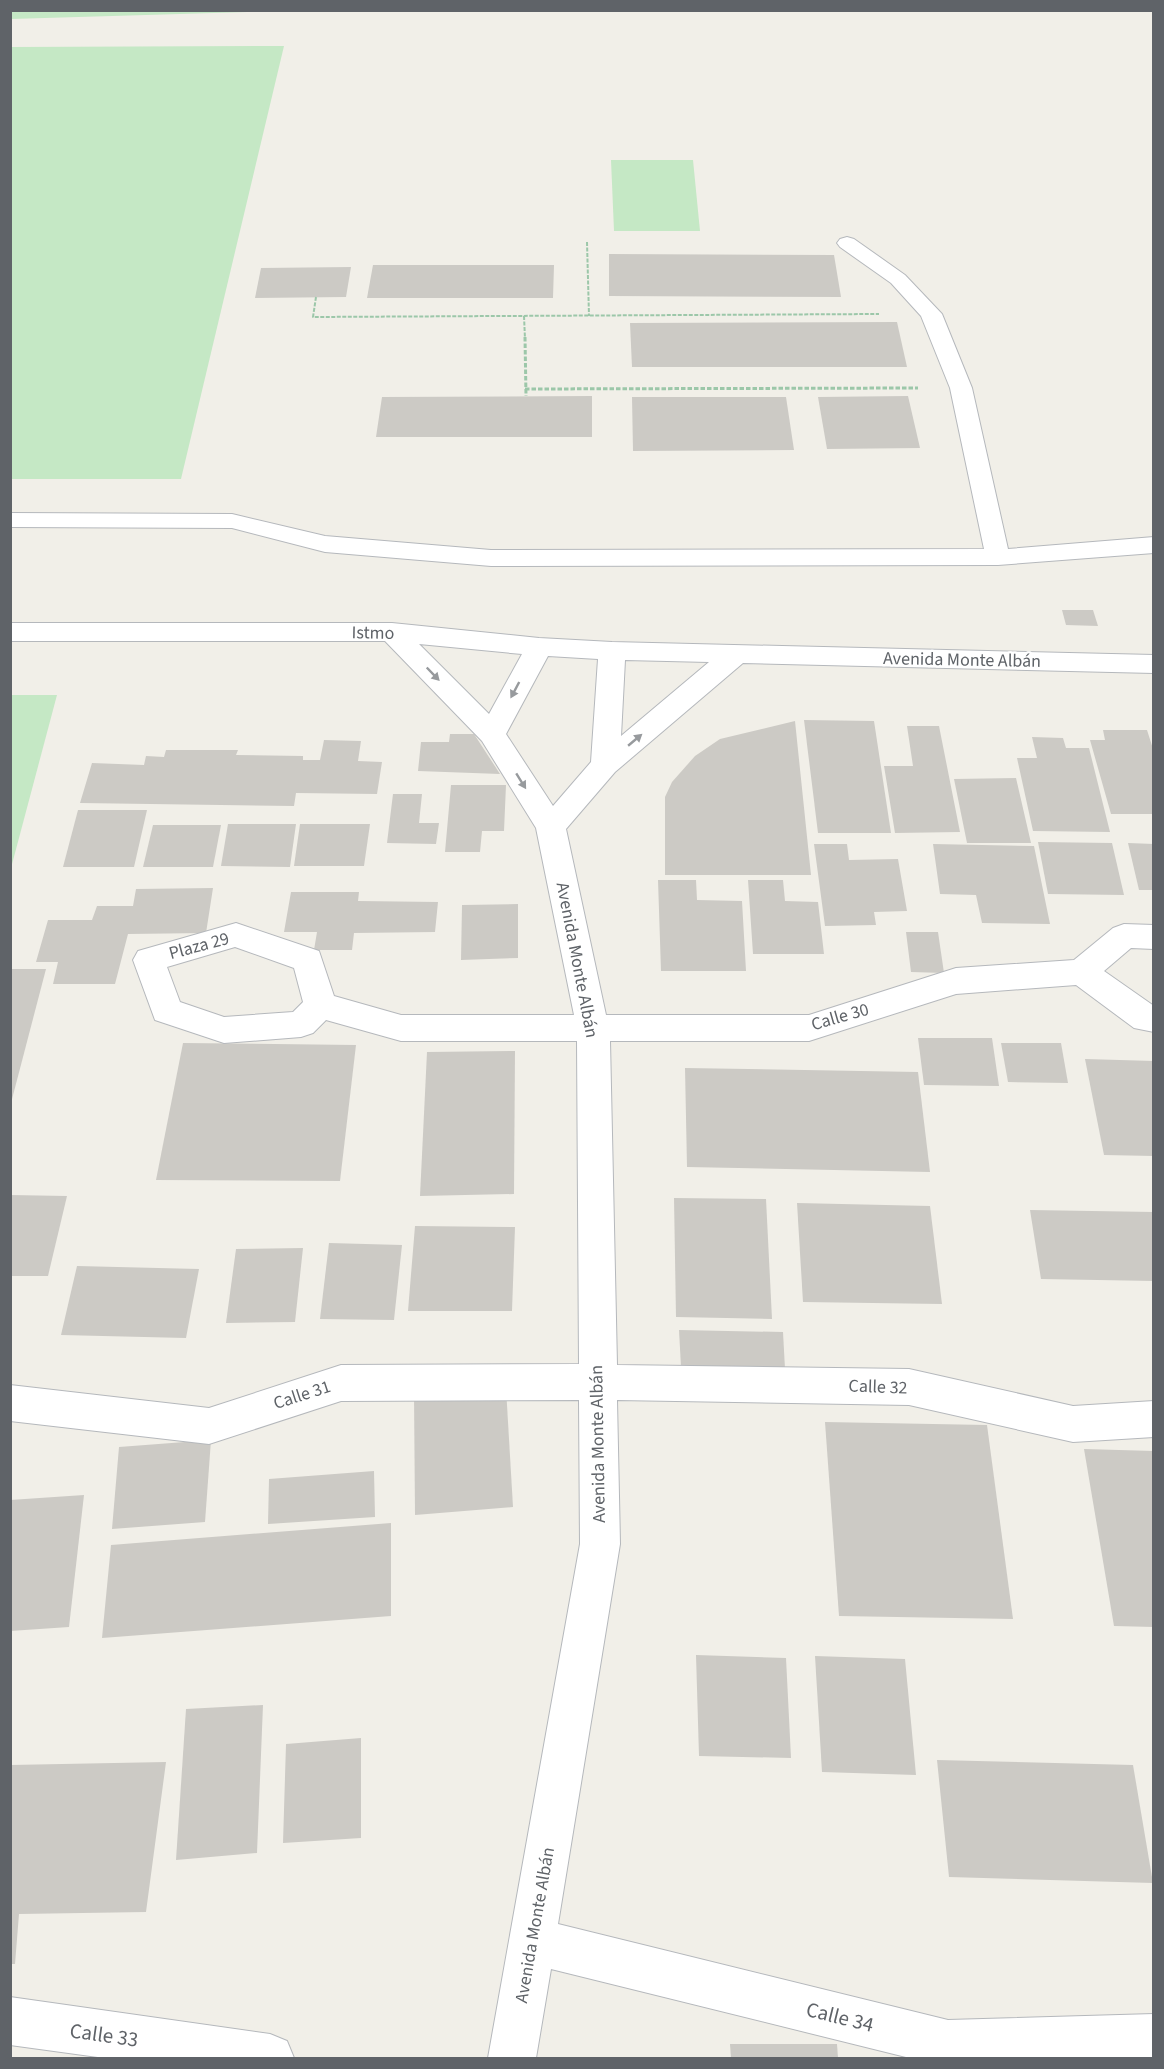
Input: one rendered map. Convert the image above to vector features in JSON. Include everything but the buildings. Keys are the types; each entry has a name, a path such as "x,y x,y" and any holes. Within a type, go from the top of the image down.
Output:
{"street":[{"name":"Istmo","path":"10,632 392,632 539,647 735,655"},
{"name":"Avenida Monte Albán","path":"392,632 492,734 551,827 593,1029 600,1544 513,2058"},
{"path":"492,734 539,647"},
{"path":"605,765 612,651"},
{"name":"Avenida Monte Albán","path":"735,655 1154,664"},
{"path":"551,827 605,765 735,655"},
{"name":"Plaza 29","path":"237,935 308,960 320,1005 301,1024 224,1030 167,1011 149,960 237,935"},
{"path":"1154,937 1124,936 1082,972 1146,1019 1154,1019"},
{"name":"Calle 30","path":"593,1029 809,1028 956,981 1082,972"},
{"path":"320,1005 401,1028 593,1029"},
{"name":"Calle 31","path":"10,1403 209,1426 341,1383 598,1382"},
{"name":"Calle 32","path":"598,1382 909,1387 1073,1424 1154,1419"},
{"name":"Calle 34","path":"532,1941 948,2044 1154,2038"},
{"name":"Calle 33","path":"10,2021 270,2058"}],"lane":[{"path":"847,243 898,279 931,314 961,388 998,557"},
{"path":"10,520 232,521 325,544 491,558 998,557 1154,545"}],"path":[{"path":"587,242 589,316"},
{"path":"316,297 313,317 931,314"},
{"path":"524,316 526,396"},
{"path":"525,389 961,388"}],"green space":[{"path":"11,10 284,10 284,11 11,19"},
{"path":"284,46 181,479 11,479 11,47"},
{"path":"611,160 693,160 700,231 614,231"},
{"path":"10,695 57,695 11,868"}]}
